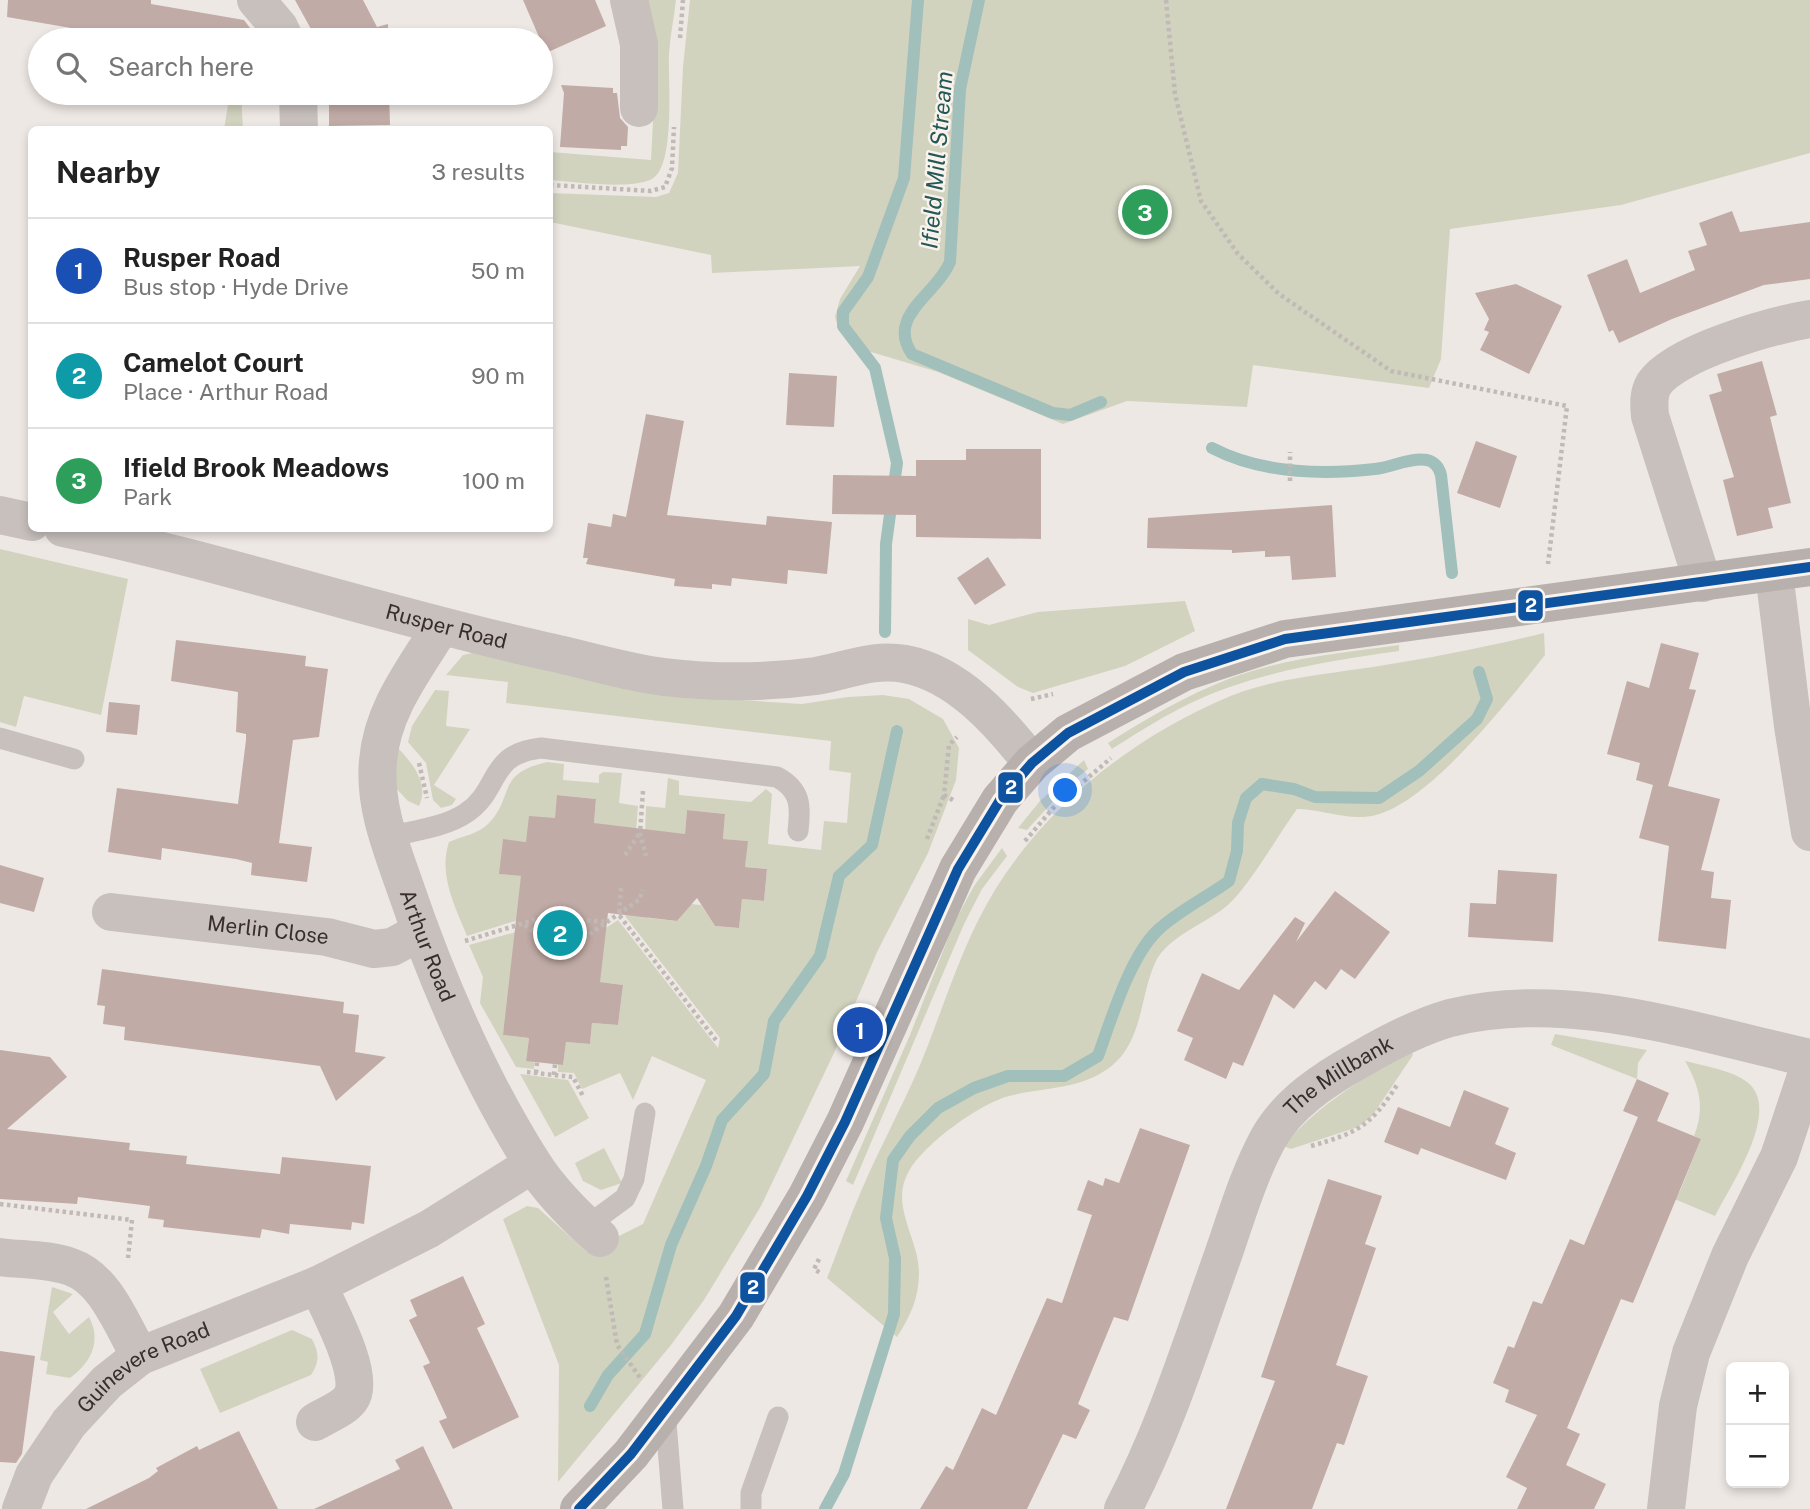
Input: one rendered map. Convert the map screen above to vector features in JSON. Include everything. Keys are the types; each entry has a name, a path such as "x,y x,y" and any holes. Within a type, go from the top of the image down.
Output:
{"street":[{"path":"256,0 279,28"},
{"path":"629,0 639,44 639,108"},
{"path":"298,105 299,126"},
{"path":"1703,583 1650,416 1649,399 1655,383 1671,369 1724,344 1760,330 1810,319"},
{"path":"0,515 28,521"},
{"name":"Rusper Road","path":"79,532 262,577 440,628 660,676 717,682 819,676 868,663 905,664 935,676 968,695 1004,728 1032,763"},
{"path":"579,1509 631,1454 736,1316 807,1196 876,1056 958,869 1000,800 1032,763 1068,733 1195,667 1251,648 1325,631 1792,570 1793,726 1810,832"},
{"name":"Arthur Road","path":"440,628 399,695 383,729 377,781 387,837 420,932 460,1027 481,1068 533,1164 555,1193 594,1232"},
{"name":"Merlin Close","path":"111,912 327,937 374,949 392,947 420,932"},
{"name":"The Millbank","path":"1123,1509 1178,1381 1259,1159 1269,1138 1289,1111 1310,1092 1396,1039 1450,1018 1514,1008 1570,1009 1621,1017 1810,1058"},
{"path":"1666,1509 1678,1406 1691,1353 1730,1256 1779,1157 1810,1064"},
{"name":"Guinevere Road","path":"22,1509 34,1475 69,1423 107,1381 140,1356 318,1285 429,1229 533,1164"},
{"path":"0,1257 71,1267 88,1275 102,1291 140,1356"},
{"path":"315,1422 345,1405 353,1396 356,1384 348,1355 318,1285"},
{"path":"0,1506 12,1509"}],"lane":[{"path":"0,738 74,759"},
{"path":"387,837 464,815 477,804 501,766 512,755 541,748 777,777 789,784 798,796 801,807 798,831"},
{"path":"594,1232 625,1198 634,1179 645,1113"},
{"path":"665,1410 673,1509"},
{"path":"751,1509 751,1493 778,1417"}],"path":[{"path":"553,186 651,191"},
{"path":"1290,452 1290,481"},
{"path":"646,760 640,833 646,856"},
{"path":"926,841 944,794"},
{"path":"625,855 640,833"},
{"path":"621,888 619,915 716,1040"},
{"path":"578,942 640,900 642,890"},
{"path":"464,942 544,917"},
{"path":"580,920 607,922"},
{"path":"524,925 541,938"},
{"path":"536,1073 537,1062"},
{"path":"554,1075 555,1064"},
{"path":"481,1068 573,1077 584,1098"},
{"path":"1259,1159 1343,1137 1362,1129 1377,1116 1399,1083"},
{"path":"594,1232 617,1345 634,1368"}],"green space":[{"path":"643,0 676,0 669,54 668,140 660,171 652,179 630,184 553,180 553,152 651,160 656,65"},
{"path":"690,0 1810,0 1810,153 1621,205 1450,229 1441,359 1429,388 1253,365 1247,407 1127,401 1063,424 938,372 851,346 839,330 835,317 840,299 860,266 712,273 711,255 553,223 553,193 656,197 669,193 678,173 683,67"},
{"path":"228,105 242,105 243,126 224,126"},
{"path":"0,549 128,579 101,715 24,696 16,727 0,722"},
{"path":"1185,601 1195,631 1125,666 1033,693 1018,687 968,650 968,619 989,625 1038,612"},
{"path":"1544,633 1545,655 1491,721 1421,790 1398,806 1366,817 1297,809 1237,896 1220,911 1178,937 1161,953 1150,976 1135,1032 1120,1058 1109,1068 1073,1084 997,1100 953,1126 916,1160 904,1184 902,1197 919,1273 913,1307 897,1337 827,1278 857,1200 920,1065 963,953 983,910 1017,858 1069,800 1099,774 1163,730 1198,711 1250,689 1320,674 1438,656"},
{"path":"1399,645 1399,651 1296,668 1236,685 1187,705 1112,749 1108,743 1183,699 1251,671 1314,657"},
{"path":"482,651 695,697 802,704 883,695 909,699 943,719 959,748 956,780 928,853 878,950 834,1053 761,1206 704,1300 671,1345 558,1482 559,1365 503,1219 527,1206 538,1208 587,1252 643,1224 706,1080 652,1056 633,1100 620,1073 582,1089 574,1073 558,1072 558,1064 563,1065 566,1042 590,1044 592,1023 618,1025 623,985 600,982 577,947 618,920 718,1048 720,1038 625,916 643,903 648,918 677,921 691,904 701,905 715,926 739,928 742,899 764,901 767,869 745,867 747,841 723,839 725,814 687,810 685,834 645,833 646,806 665,808 668,778 679,781 679,795 751,802 766,789 772,794 768,844 821,850 824,821 847,823 851,773 829,770 831,741 506,703 508,682 446,675 463,655"},
{"path":"435,690 449,691 446,726 470,729 434,785 456,799 452,805 441,808 433,800 426,763 408,742 412,726"},
{"path":"395,745 417,773 422,789 419,806 408,801 394,786"},
{"path":"1084,760 1088,769 1068,785 1027,830 1018,828 1040,801"},
{"path":"547,762 564,764 563,780 599,783 599,775 603,772 622,773 619,803 638,806 636,832 594,823 596,799 558,795 555,818 526,842 503,840 500,874 521,876 544,912 467,936 449,890 445,866 449,842 485,827 497,813 513,779 531,767"},
{"path":"1002,848 1007,856 982,889 964,924 853,1185 846,1181 910,1035 954,923 974,886"},
{"path":"523,930 503,1035 529,1038 526,1060 534,1062 534,1069 516,1067 480,1003 483,977 469,945"},
{"path":"1555,1034 1647,1050 1638,1063 1637,1079 1551,1045"},
{"path":"1411,1051 1413,1055 1372,1116 1358,1127 1291,1149 1283,1146 1311,1117 1327,1105"},
{"path":"1685,1061 1733,1074 1747,1082 1757,1094 1757,1128 1741,1168 1715,1216 1672,1198 1680,1191 1701,1139 1694,1136 1699,1116 1699,1098"},
{"path":"520,1074 568,1080 589,1118 555,1137"},
{"path":"604,1148 622,1183 601,1190 583,1181 575,1163"},
{"path":"52,1287 73,1294 53,1312 69,1334 89,1317 93,1326 94,1343 89,1358 70,1378 46,1374 48,1362 40,1360"},
{"path":"292,1330 312,1339 317,1361 311,1375 220,1413 200,1369"}],"building":[{"path":"8,0 151,0 151,4 244,20 250,28 71,28 7,17"},
{"path":"295,0 363,0 377,27 388,24 388,28 310,28"},
{"path":"523,0 595,0 606,26 553,50 553,28 535,28"},
{"path":"561,85 613,88 613,93 617,93 620,118 628,127 627,146 621,146 621,150 560,147 564,93"},
{"path":"329,105 389,105 390,125 329,126"},
{"path":"1732,211 1740,232 1810,222 1810,279 1764,285 1672,319 1619,343 1613,330 1609,332 1587,275 1627,259 1640,293 1695,270 1688,251 1707,245 1699,223"},
{"path":"1516,284 1562,306 1529,374 1480,350 1489,332 1484,330 1489,319 1475,293"},
{"path":"1762,361 1777,415 1770,417 1791,503 1768,508 1773,528 1737,536 1723,480 1734,477 1709,395 1722,391 1717,374"},
{"path":"789,373 837,376 834,427 786,425"},
{"path":"646,414 684,421 667,515 766,525 767,516 832,522 827,574 788,570 787,584 732,578 731,586 712,584 712,589 674,586 675,579 586,564 588,558 583,558 588,523 611,527 613,514 626,517"},
{"path":"1476,441 1517,456 1500,508 1457,493"},
{"path":"966,449 1041,449 1041,539 916,537 916,515 832,514 833,475 916,476 916,460 966,460"},
{"path":"1332,505 1336,577 1292,580 1290,556 1265,557 1265,551 1232,553 1232,550 1147,548 1148,518"},
{"path":"988,557 1006,585 975,605 957,578"},
{"path":"176,640 306,656 305,666 328,669 319,737 293,740 279,843 312,847 307,882 251,875 252,863 236,859 162,848 161,860 108,852 117,788 238,804 246,734 236,732 238,692 171,681"},
{"path":"1661,643 1699,653 1689,689 1696,690 1668,786 1720,799 1701,870 1714,872 1711,898 1731,900 1726,949 1658,941 1669,846 1639,838 1653,785 1636,780 1640,763 1607,754 1627,681 1649,688"},
{"path":"109,702 140,705 137,735 106,732"},
{"path":"557,795 596,799 594,823 685,834 687,810 725,814 723,839 748,841 745,867 767,869 764,901 742,899 739,928 715,926 697,898 677,921 608,913 600,982 623,985 618,1025 592,1023 590,1044 566,1042 563,1065 526,1061 529,1038 503,1035 521,876 499,874 503,839 526,842 529,816 555,818"},
{"path":"0,865 44,878 34,912 0,903"},
{"path":"1498,870 1557,874 1553,942 1468,937 1470,903 1496,904"},
{"path":"1335,891 1390,932 1355,979 1341,969 1326,990 1315,981 1294,1009 1274,994 1243,1066 1233,1062 1226,1079 1184,1060 1193,1038 1177,1031 1202,973 1239,990 1295,917 1305,923 1296,942"},
{"path":"102,969 344,1002 343,1013 359,1015 355,1052 386,1057 336,1101 320,1066 124,1040 125,1027 103,1024 105,1006 97,1005"},
{"path":"0,1050 50,1057 67,1077 7,1129 130,1143 129,1150 187,1156 186,1164 280,1174 282,1157 371,1166 364,1224 352,1222 351,1230 290,1224 289,1234 262,1229 260,1238 163,1227 164,1220 148,1218 150,1206 78,1197 77,1204 0,1199"},
{"path":"1637,1079 1669,1093 1657,1121 1701,1139 1633,1303 1621,1299 1567,1428 1580,1434 1566,1465 1606,1484 1594,1509 1517,1509 1527,1488 1506,1477 1537,1415 1505,1402 1509,1390 1493,1383 1508,1346 1514,1348 1533,1301 1542,1304 1570,1239 1584,1245 1638,1117 1623,1111"},
{"path":"1464,1090 1509,1108 1495,1144 1516,1153 1506,1180 1421,1148 1418,1155 1384,1142 1398,1107 1450,1127"},
{"path":"1140,1128 1190,1145 1128,1321 1114,1317 1078,1404 1090,1410 1076,1439 1063,1434 1027,1509 920,1509 946,1466 953,1470 982,1408 996,1415 1047,1298 1062,1303 1092,1215 1077,1210 1088,1180 1103,1186 1105,1178 1119,1183"},
{"path":"1328,1179 1382,1196 1365,1244 1376,1248 1336,1365 1368,1376 1344,1445 1337,1443 1312,1509 1226,1509 1275,1381 1261,1377"},
{"path":"463,1276 485,1324 477,1328 519,1417 453,1449 439,1421 447,1418 423,1366 430,1363 409,1320 417,1316 410,1300"},
{"path":"0,1351 35,1356 22,1454 16,1463 0,1462"},
{"path":"239,1431 278,1509 86,1509 149,1478 158,1471 156,1468 197,1446 199,1450"},
{"path":"423,1446 453,1509 314,1509 400,1469 395,1460"}],"waterway":[{"path":"885,632 886,544 897,463 875,368 843,326 843,312 868,277 904,178 918,0"},
{"name":"Ifield Mill Stream","path":"979,0 960,89 950,262 909,317 905,328 906,340 912,354 1053,413 1070,415 1101,402"},
{"name":"Ifield Mill Stream","path":"1212,448 1250,463 1312,472 1375,469 1415,460 1432,462 1441,475 1452,573"},
{"path":"825,1509 844,1474 894,1314 895,1258 886,1218 893,1160 910,1136 938,1108 974,1088 1008,1076 1064,1076 1098,1056 1122,989 1148,941 1174,917 1229,881 1237,851 1238,823 1246,798 1262,784 1294,789 1315,797 1379,798 1419,771 1477,719 1487,699 1479,672"},
{"path":"590,1406 608,1375 645,1334 671,1245 706,1166 722,1120 764,1074 774,1021 820,956 839,876 872,845 897,731"}],"transit line":[{"name":"2","path":"579,1509 631,1454 736,1316 807,1196 845,1122 958,869 1000,800 1032,763 1068,733 1184,672 1285,639 1810,567"}],"place":[{"name":"Ifield Brook Meadows","path":"1145,212"},
{"name":"Camelot Court","path":"560,933"},
{"name":"Rusper Road","path":"860,1030"}]}
